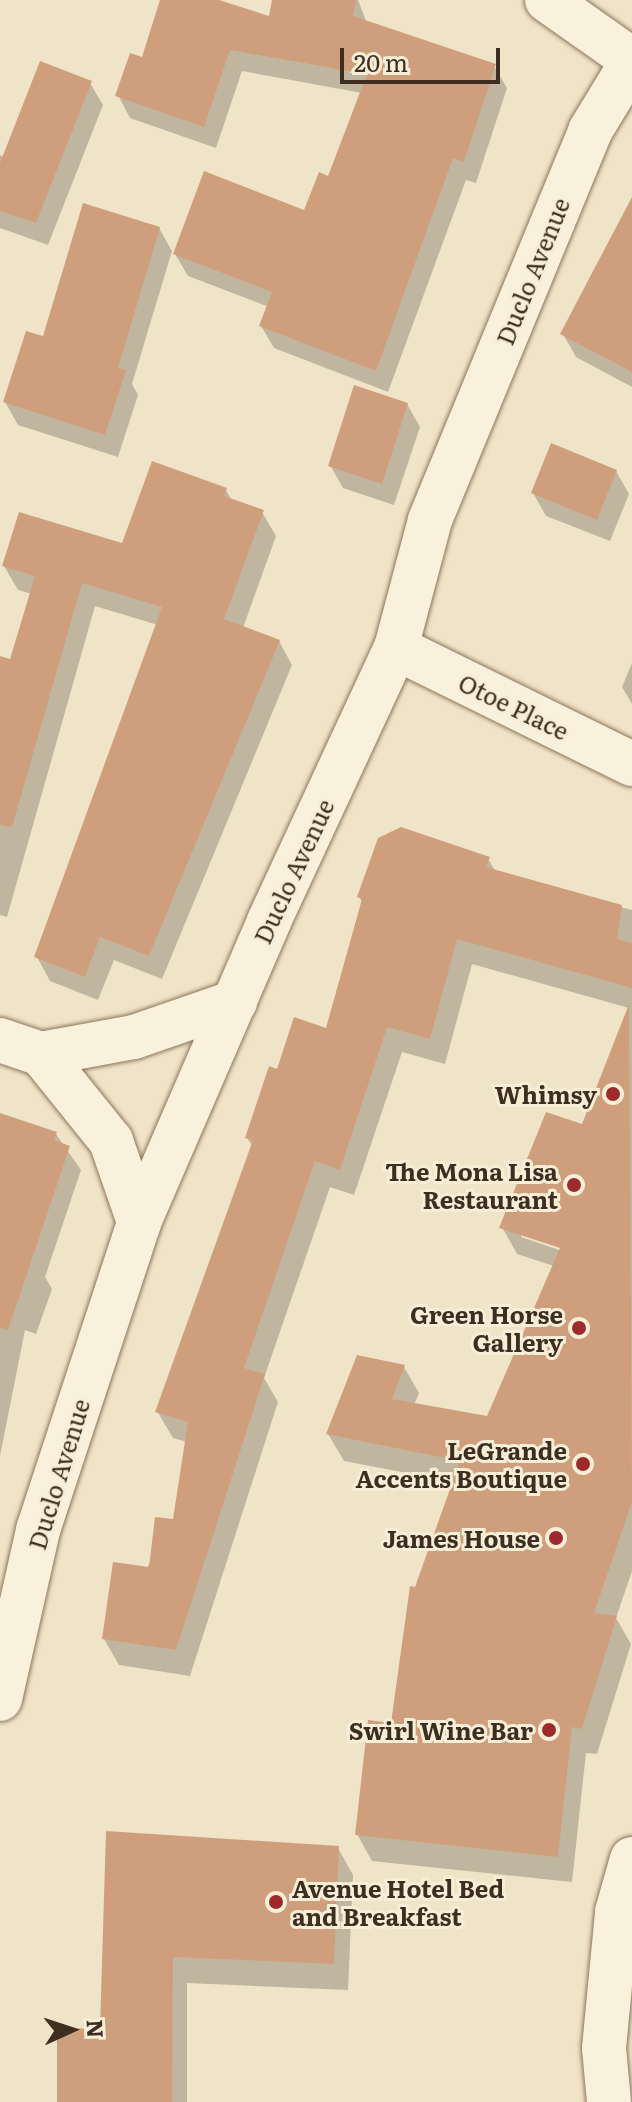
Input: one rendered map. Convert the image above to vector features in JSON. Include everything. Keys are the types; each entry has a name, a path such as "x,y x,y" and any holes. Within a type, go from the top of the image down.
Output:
{"street":[{"path":"547,0 632,61"},
{"name":"Duclo Avenue","path":"0,1699 38,1530 139,1222 396,648 430,520 590,131 632,61"},
{"name":"Otoe Place","path":"396,648 632,764"},
{"path":"0,1040 41,1054 134,1037 235,1002"},
{"path":"41,1054 111,1141 139,1222"},
{"path":"609,2102 604,2048 617,1912 632,1859"}],"building":[{"path":"160,0 219,0 269,16 272,0 356,0 353,16 496,64 464,162 453,158 376,371 259,326 272,292 173,254 204,171 304,210 319,172 328,176 367,74 230,50 204,127 115,96 130,53 142,57"},
{"path":"40,61 92,81 36,223 0,211 0,163"},
{"path":"632,197 632,372 560,334"},
{"path":"83,203 160,227 118,368 126,370 105,435 3,402 26,331 43,336"},
{"path":"354,385 408,403 382,484 328,466"},
{"path":"551,443 617,470 597,520 531,493"},
{"path":"152,461 227,488 224,496 264,510 224,619 280,640 149,956 100,937 85,977 34,957 162,607 82,583 12,827 0,825 0,656 10,659 35,576 2,566 19,512 122,543"},
{"path":"401,827 490,857 486,867 622,905 617,939 632,943 632,988 457,939 430,1039 387,1027 340,1170 315,1161 244,1368 265,1374 176,1650 102,1639 113,1562 149,1567 155,1517 173,1519 188,1422 155,1412 253,1140 245,1138 269,1066 277,1069 294,1017 326,1028 362,899 357,897 378,838"},
{"path":"629,1004 632,1502 594,1613 617,1616 582,1729 572,1727 558,1857 355,1835 368,1720 391,1723 410,1586 415,1587 460,1461 326,1434 357,1355 405,1365 392,1399 487,1416 560,1248 499,1228 546,1112 582,1124"},
{"path":"0,1113 57,1132 54,1140 70,1146 8,1330 0,1328"},
{"path":"106,1831 339,1846 334,1964 173,1957 172,2102 57,2102 57,2029 100,2028"}],"place":[{"name":"Whimsy","path":"613,1094"},
{"name":"The Mona Lisa Restaurant","path":"574,1185"},
{"name":"Green Horse Gallery","path":"579,1328"},
{"name":"LeGrande Accents Boutique","path":"583,1464"},
{"name":"James House","path":"556,1538"},
{"name":"Swirl Wine Bar","path":"549,1730"},
{"name":"Avenue Hotel Bed and Breakfast","path":"276,1902"}]}
